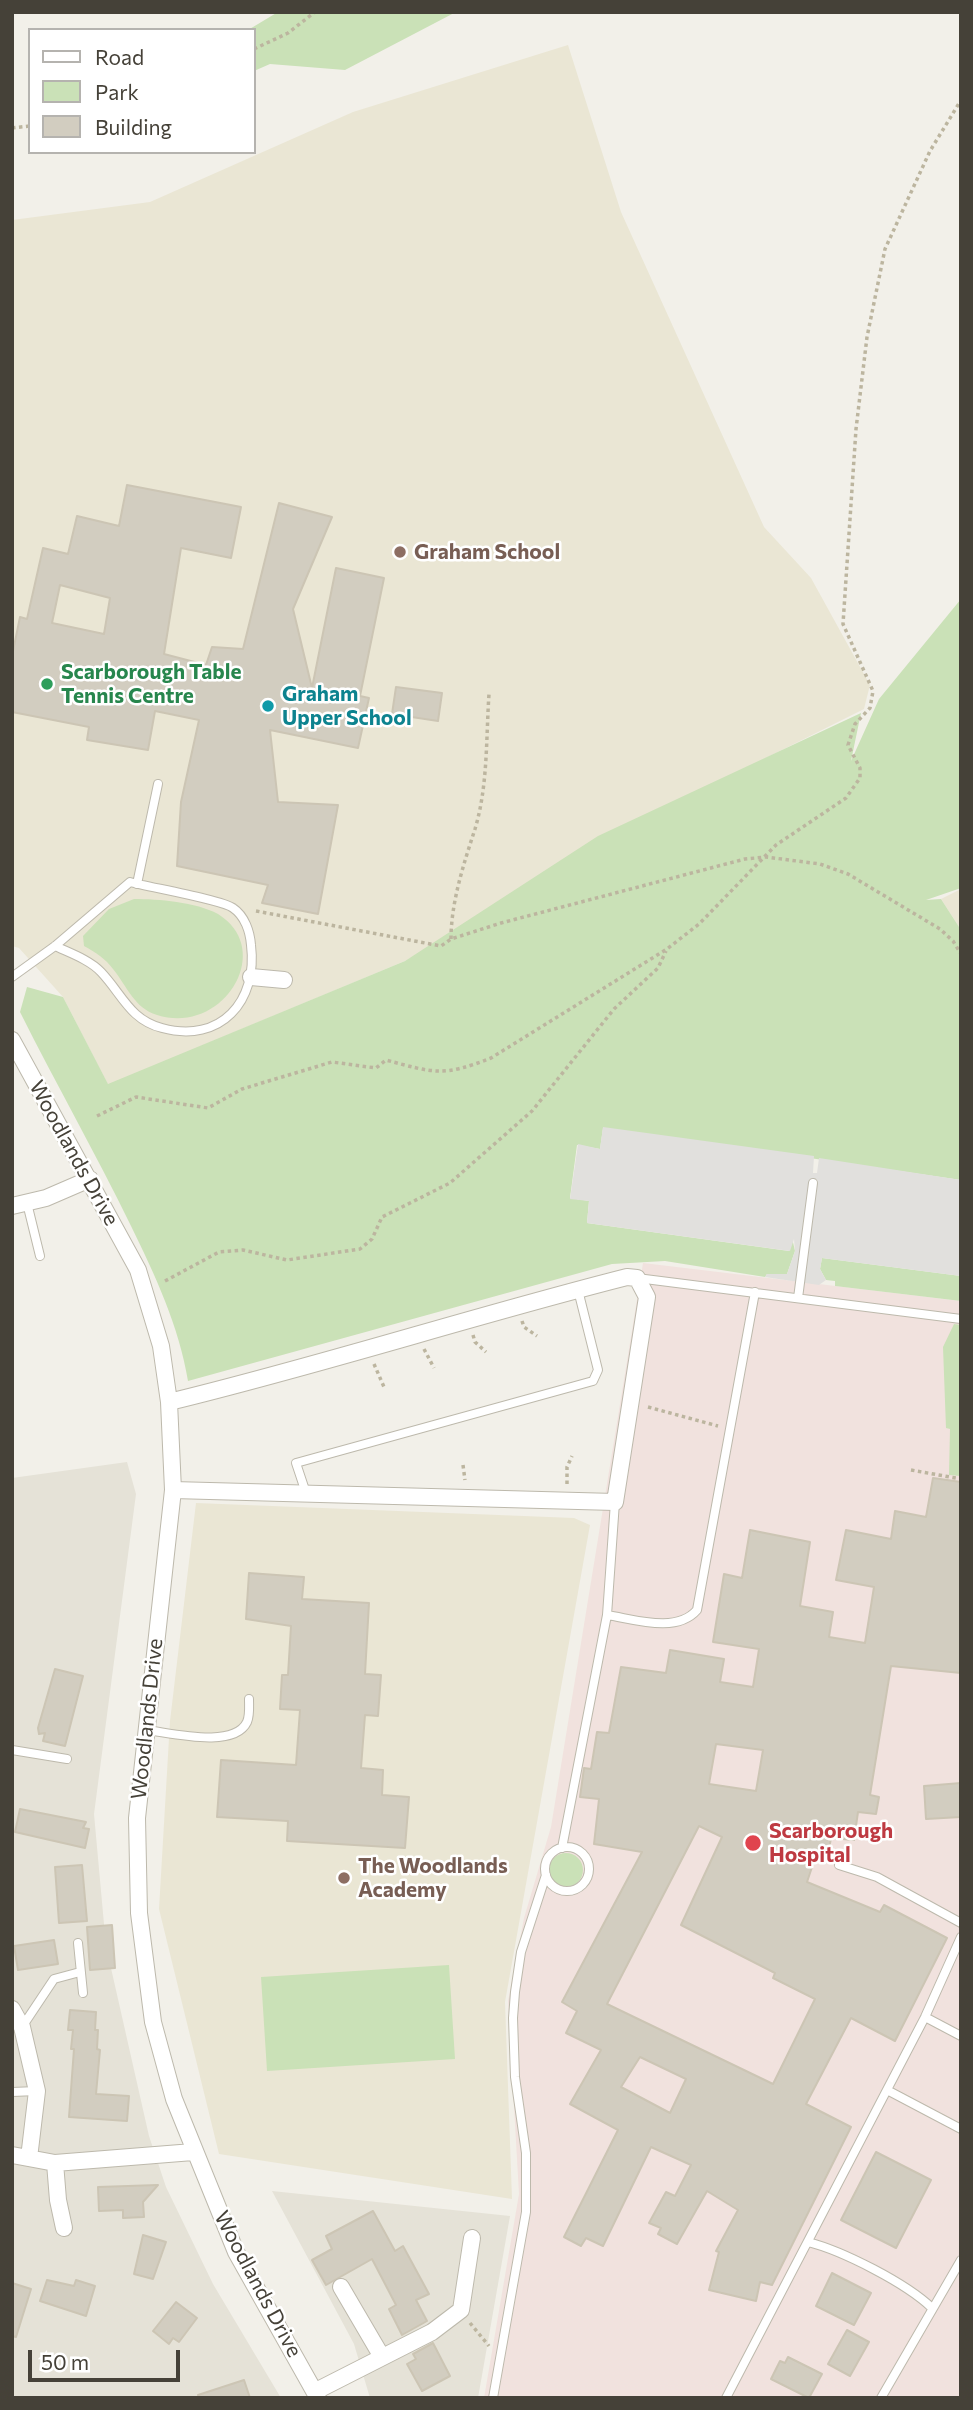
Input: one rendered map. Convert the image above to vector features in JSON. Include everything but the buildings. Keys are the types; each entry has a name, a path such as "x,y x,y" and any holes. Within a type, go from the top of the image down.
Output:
{"street":[{"path":"251,977 284,980"},
{"name":"Woodlands Drive","path":"12,1040 138,1270 161,1346 169,1402 173,1490 137,1818 139,1913 153,2022 174,2099 193,2152 236,2252 317,2394"},
{"path":"19,1204 90,1179"},
{"path":"169,1402 271,1377 627,1278 638,1278 647,1297 615,1502 173,1490"},
{"path":"12,2009 22,2027 37,2091 29,2158"},
{"path":"12,2155 55,2163 193,2152"},
{"path":"55,2163 58,2200 64,2228"},
{"path":"317,2394 432,2332 461,2310 472,2238"},
{"path":"341,2287 382,2357"}],"lane":[{"path":"137,884 158,784"},
{"path":"12,976 55,946 130,882 233,908 249,929 253,963 244,1000 222,1022 193,1031 164,1029 144,1023 126,1006 99,971 55,946"},
{"path":"798,1298 813,1183"},
{"path":"19,1204 40,1256"},
{"path":"638,1278 961,1319"},
{"path":"307,1495 296,1463 593,1381 598,1370 578,1290"},
{"path":"607,1615 667,1623 687,1620 697,1610 755,1292"},
{"path":"562,1848 607,1615 615,1502"},
{"path":"146,1730 227,1738 242,1729 249,1719 249,1699"},
{"path":"12,1750 67,1759"},
{"path":"493,2398 526,2212 526,2153 515,2077 513,2018 522,1952 546,1875 549,1856 562,1848 580,1851 588,1859 587,1880 574,1891 555,1888 546,1875"},
{"path":"839,1865 877,1877 961,1923"},
{"path":"726,2398 925,2017 961,1937"},
{"path":"78,1943 83,1993"},
{"path":"22,2027 54,1979 80,1972"},
{"path":"925,2017 961,2036"},
{"path":"887,2090 961,2129"},
{"path":"12,2092 37,2091"},
{"path":"807,2242 875,2272 923,2299 932,2308"},
{"path":"881,2398 961,2260"}],"path":[{"path":"256,48 288,33 314,12"},
{"path":"97,1116 136,1097 208,1108 242,1090 331,1062 376,1068 386,1060 438,1074 460,1070 491,1058 667,949 699,924 776,845 846,798 860,778 860,768 848,745 855,724 870,708 873,691 843,624 856,429 867,337 885,249 930,151 961,100"},
{"path":"451,939 468,845 475,829 484,780 489,694"},
{"path":"233,908 441,946 451,939 745,859 766,858 810,862 848,874 940,929 953,941 961,954"},
{"path":"165,1281 219,1252 243,1251 287,1260 360,1249 372,1239 382,1217 450,1183 532,1111 614,1009 658,968 667,949"},
{"path":"369,1349 384,1387"},
{"path":"632,1403 730,1430"},
{"path":"911,1470 961,1479"},
{"path":"461,2310 487,2346 502,2349"}],"shaded area":[{"name":"Graham School","path":"568,45 621,212 764,527 811,578 870,685 864,709 706,788 405,961 108,1085 63,997 19,948 12,946 12,220 150,202 353,112"},
{"path":"961,889 961,930 941,899"},
{"path":"603,1127 814,1156 813,1173 817,1173 819,1158 961,1180 961,1276 822,1258 820,1269 826,1280 819,1285 765,1277 767,1274 787,1274 795,1251 794,1239 790,1251 587,1223 589,1201 570,1199 578,1144 600,1149"},
{"name":"Scarborough Hospital","path":"643,1263 961,1301 961,2398 484,2398 519,2194 508,2001 524,1918 551,1827"},
{"path":"127,1462 136,1494 94,1814 106,1946 149,2136 166,2187 213,2284 281,2398 12,2398 12,1478"},
{"name":"The Woodlands Academy","path":"196,1503 574,1518 590,1525 505,2002 512,2199 219,2154 159,1909 170,1721"},
{"path":"272,2191 510,2216 478,2398 370,2398 354,2344"}],"green space":[{"path":"278,12 456,12 345,70 270,64 256,70 256,28 251,28"},
{"path":"961,599 961,888 926,900 941,899 961,930 961,1180 603,1128 600,1149 577,1145 570,1198 589,1201 587,1223 789,1251 792,1238 795,1251 787,1274 767,1274 765,1277 665,1261 612,1264 188,1381 179,1340 149,1263 20,1012 27,987 63,997 108,1084 405,961 598,836 861,713 851,761 879,699"},
{"path":"134,899 188,904 209,910 218,914 235,930 242,948 242,967 234,986 221,1002 203,1013 181,1018 149,1012 137,1002 107,962 84,946 83,936 109,909"},
{"path":"822,1258 961,1276 961,1301 835,1286 835,1281 826,1280 820,1269"},
{"path":"954,1324 961,1325 960,1476 949,1475 950,1429 946,1428 943,1347"},
{"path":"566,1853 578,1858 583,1870 578,1882 566,1887 554,1882 549,1870 554,1858"},
{"path":"449,1965 455,2059 267,2071 261,1977"}],"place":[{"name":"Graham School","path":"400,552"},
{"name":"Scarborough Table Tennis Centre","path":"47,684"},
{"name":"Graham Upper School","path":"268,706"},
{"name":"Scarborough Hospital","path":"753,1843"},
{"name":"The Woodlands Academy","path":"344,1878"}]}
